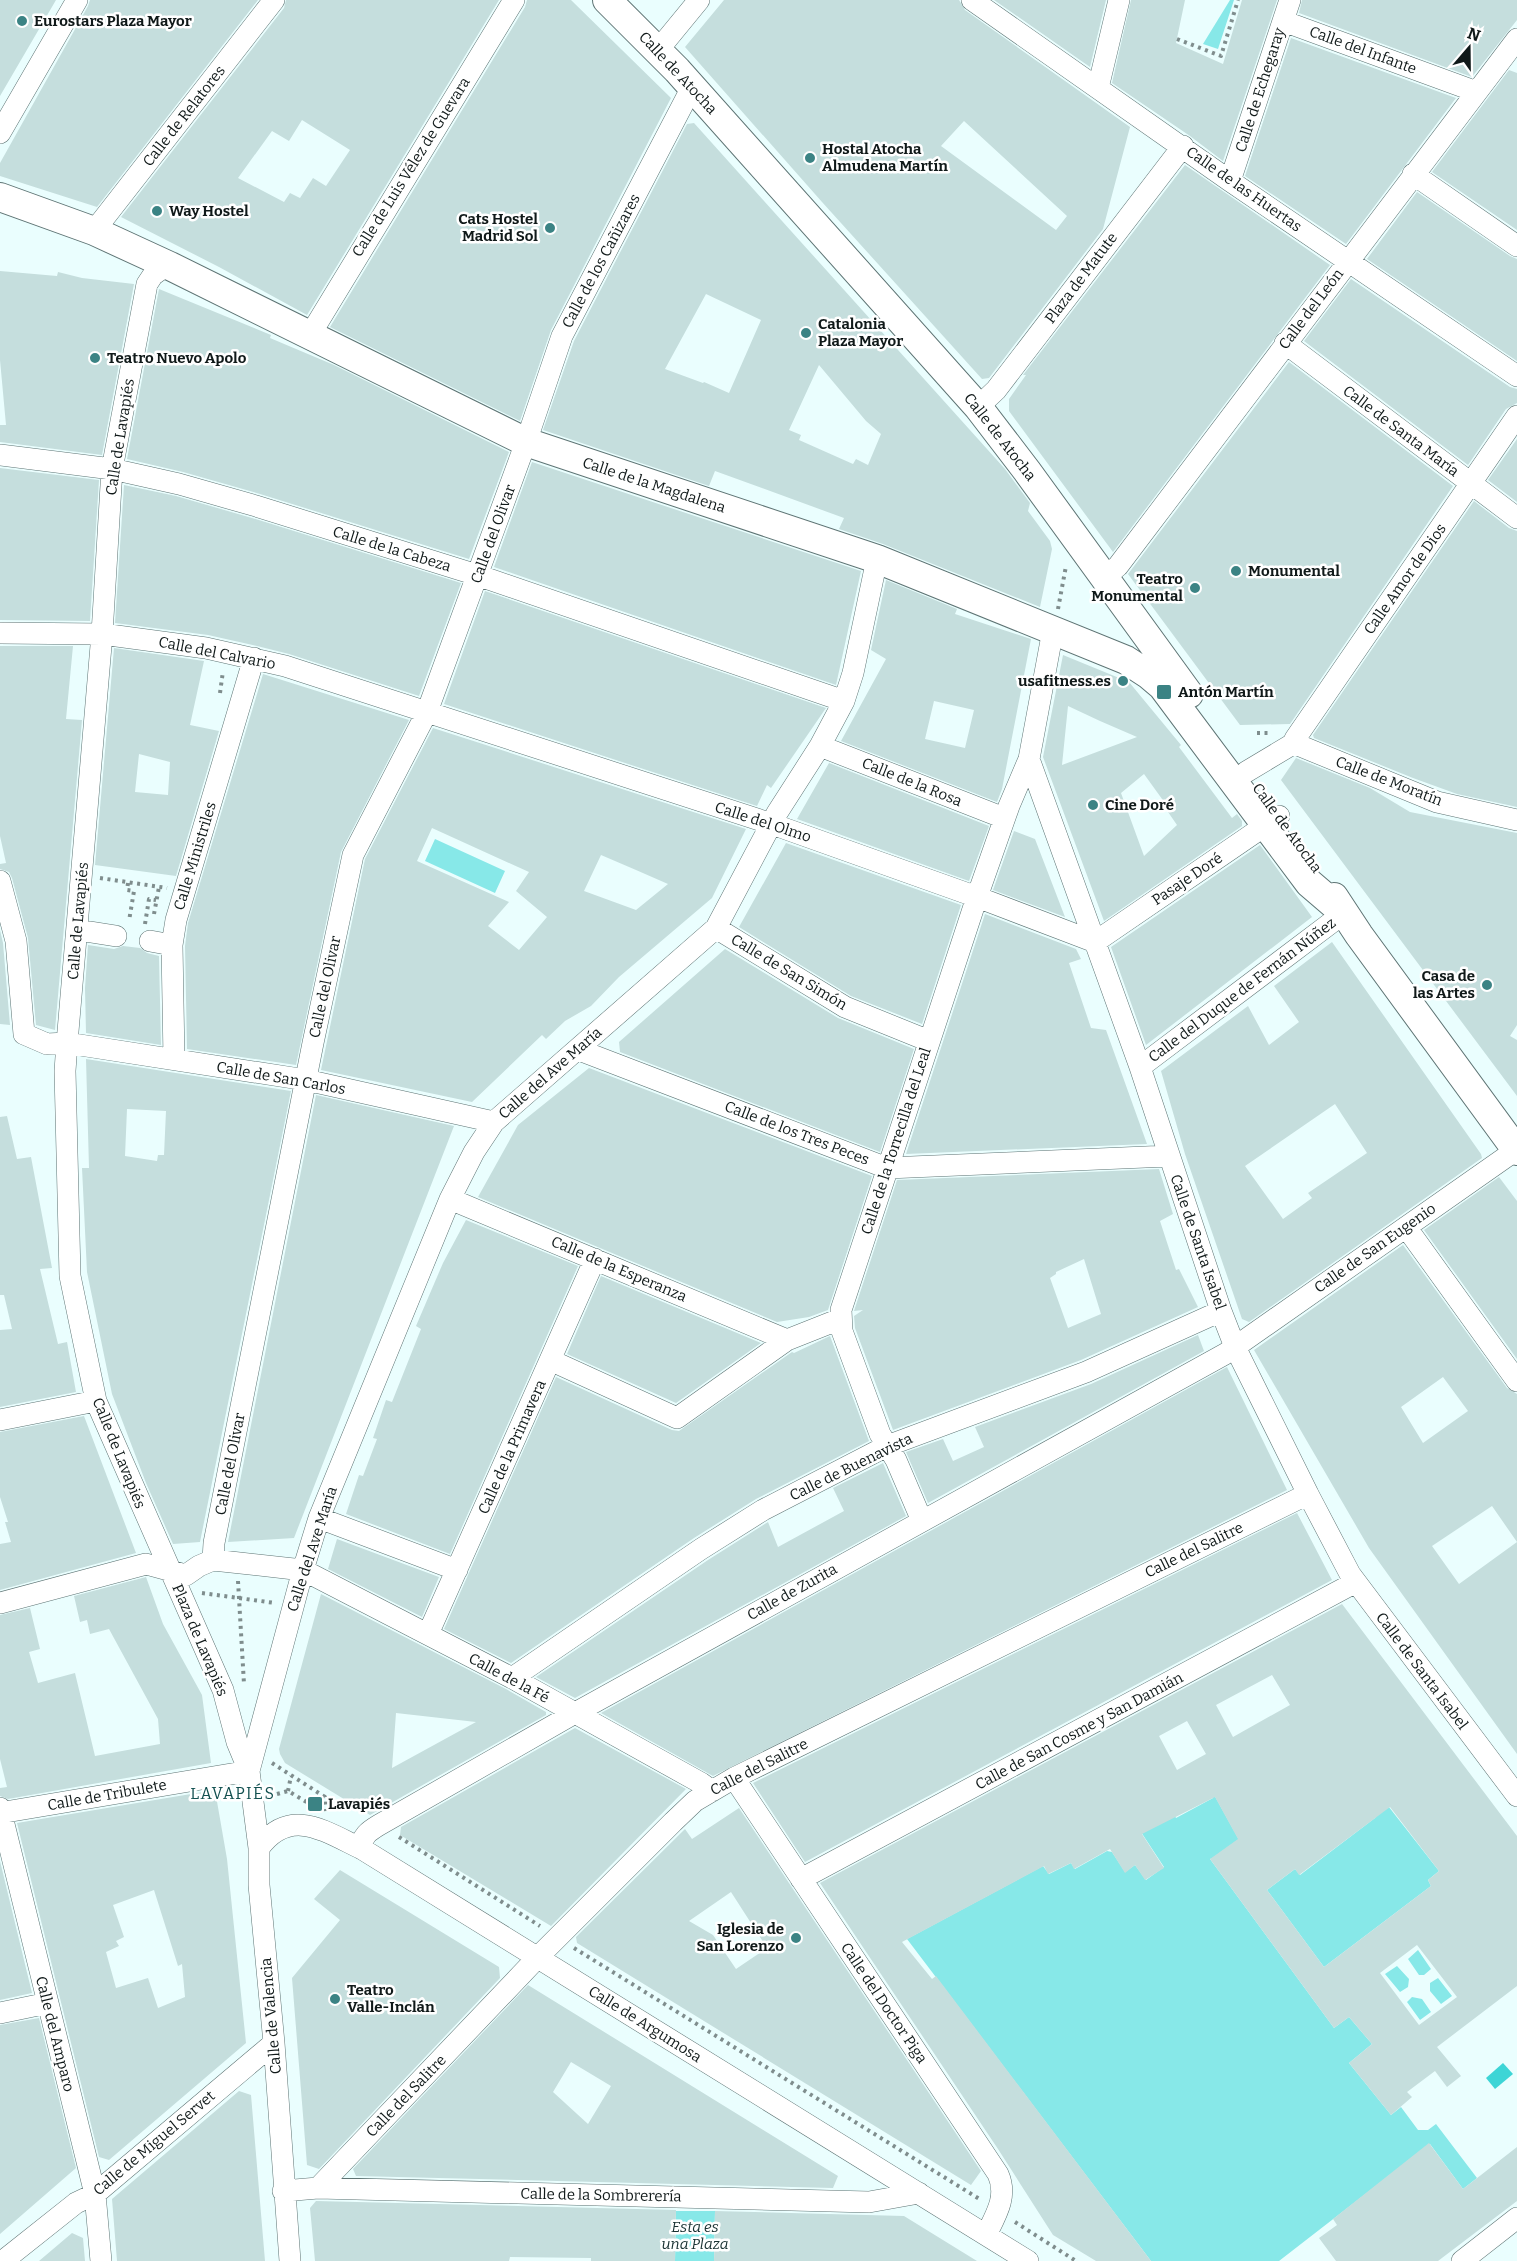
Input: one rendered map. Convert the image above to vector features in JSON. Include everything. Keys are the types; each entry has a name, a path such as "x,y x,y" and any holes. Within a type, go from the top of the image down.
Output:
{"street":[{"path":"0,133 77,0"},
{"name":"Calle de Relatores","path":"94,231 274,0"},
{"name":"Calle de Luis Vélez de Guevara","path":"310,335 514,0"},
{"name":"Calle de Atocha","path":"607,0 692,87 978,407 1076,537 1246,772 1273,821"},
{"path":"658,50 699,0"},
{"name":"Calle de las Huertas","path":"972,0 1230,181 1517,376"},
{"path":"1098,88 1119,0"},
{"name":"Calle de Echegaray","path":"1230,181 1290,0"},
{"name":"Calle del Infante","path":"1283,21 1477,92"},
{"name":"Calle del León","path":"1104,578 1118,566 1477,92 1510,60 1517,39"},
{"name":"Calle de los Cañizares","path":"526,442 562,336 692,87"},
{"name":"Plaza de Matute","path":"978,407 996,390 1183,146"},
{"path":"1413,174 1517,246"},
{"name":"Calle de la Magdalena","path":"0,197 94,231 526,442 878,559 1126,660 1149,675"},
{"name":"Calle de Lavapiés","path":"169,266 153,275 147,284 112,469 102,634 65,1071 70,1276 96,1401 171,1572"},
{"name":"Calle de Santa María","path":"1285,343 1517,518"},
{"name":"Calle Amor de Dios","path":"1246,772 1297,744 1295,739 1517,416"},
{"name":"Calle del Olivar","path":"213,1560 214,1543 353,855 427,711 526,442"},
{"name":"Calle de la Cabeza","path":"0,455 112,469 179,484 256,506 477,576 844,701"},
{"name":"Calle del Ave María","path":"249,1771 319,1518 450,1199 474,1152 494,1122 717,928 772,824 820,746 844,701 853,673 878,559"},
{"path":"1029,759 1053,630"},
{"name":"Calle del Calvario","path":"0,633 102,634 206,648 285,666 427,711"},
{"name":"Calle Ministriles","path":"174,1059 172,945 176,920 254,658"},
{"name":"Calle de Atocha","path":"1149,675 1321,874 1344,913 1517,1150"},
{"name":"Calle del Olmo","path":"427,711 772,824 1095,942"},
{"name":"Calle de Moratín","path":"1297,744 1437,802 1517,820"},
{"name":"Calle de la Rosa","path":"820,746 1004,818"},
{"name":"Calle de la Torrecilla del Leal","path":"922,1521 896,1460 880,1434 842,1331 840,1319 842,1305 977,897 1004,818 1029,759"},
{"name":"Calle de Santa Isabel","path":"1029,759 1140,1067 1235,1347 1308,1494 1356,1582 1517,1796"},
{"name":"Pasaje Doré","path":"1095,942 1273,821"},
{"name":"Calle de San Carlos","path":"0,881 16,941 24,1034 47,1044 67,1043 306,1080 494,1122"},
{"name":"Calle del Duque de Fernán Núñez","path":"1140,1067 1344,913"},
{"name":"Calle de San Simón","path":"717,928 845,1007 929,1041"},
{"path":"78,930 122,933"},
{"path":"146,937 172,945"},
{"name":"Calle de los Tres Peces","path":"579,1050 887,1168 1169,1156"},
{"name":"Calle de San Eugenio","path":"1235,1347 1517,1150"},
{"name":"Calle de la Esperanza","path":"450,1199 787,1340"},
{"path":"1406,1227 1517,1381"},
{"name":"Calle de la Primavera","path":"428,1634 595,1259"},
{"name":"Calle de Buenavista","path":"512,1678 763,1510 887,1446 1086,1372 1221,1311"},
{"path":"550,1360 677,1418 787,1340 840,1319"},
{"name":"Calle de Zurita","path":"362,1849 361,1841 366,1833 379,1825 575,1713 1235,1347"},
{"path":"0,1420 96,1401"},
{"name":"Calle del Salitre","path":"318,2188 537,1958 695,1801 734,1778 1308,1494"},
{"path":"319,1518 457,1570"},
{"path":"213,1560 303,1570"},
{"name":"Plaza de Lavapiés","path":"171,1572 186,1575 213,1560"},
{"path":"0,1602 146,1564 171,1572"},
{"name":"Calle de la Fé","path":"303,1570 512,1678 712,1791"},
{"name":"Plaza de Lavapiés","path":"171,1572 223,1690 237,1743 249,1771"},
{"name":"Calle de San Cosme y San Damián","path":"801,1879 1356,1582"},
{"name":"Calle de Tribulete","path":"0,1812 249,1771"},
{"name":"Calle de Valencia","path":"249,1771 259,1848 259,1885 274,2043 290,2261"},
{"name":"Calle del Doctor Piga","path":"734,1778 998,2174 1003,2190 998,2210 986,2235"},
{"name":"Calle del Amparo","path":"0,1812 95,2194 101,2261"},
{"name":"Calle de Argumosa","path":"259,1848 275,1830 294,1824 323,1831 362,1849 1028,2261"},
{"path":"0,2013 48,2003"},
{"name":"Calle de Miguel Servet","path":"3,2261 76,2203 95,2194 274,2043"},
{"name":"Calle de la Sombrerería","path":"284,2191 318,2188 869,2202 919,2193"},
{"path":"1462,2261 1517,2218"}],"path":[{"path":"1177,39 1221,56 1238,0"},
{"path":"1053,630 1068,557 1076,537"},
{"path":"81,876 159,886"},
{"path":"122,933 134,891 127,890 128,883"},
{"path":"146,937 149,899 156,900"},
{"path":"238,1578 245,1688"},
{"path":"198,1592 278,1604"},
{"path":"269,1761 325,1797"},
{"path":"288,1791 291,1776"},
{"path":"277,1794 288,1791 313,1806"},
{"path":"393,1834 544,1929"},
{"path":"574,1947 998,2210 1076,2261"}],"green space":[{"path":"1230,0 1234,0 1218,49 1203,44"},
{"path":"435,839 505,871 495,893 425,861"},
{"path":"1212,1791 1243,1847 1210,1859 1334,2028 1349,2017 1372,2044 1349,2063 1391,2115 1401,2107 1418,2130 1428,2130 1436,2124 1477,2178 1463,2189 1430,2144 1279,2261 1151,2261 907,1939 1043,1866 1049,1874 1071,1863 1075,1869 1107,1851 1112,1852 1125,1872 1135,1865 1146,1880 1164,1867 1141,1832 1175,1816 1176,1818 1213,1798 1210,1792"},
{"path":"1385,1802 1439,1871 1428,1880 1431,1886 1324,1967 1267,1890 1295,1869 1300,1875 1375,1818"},
{"path":"1418,1950 1431,1969 1424,1975 1419,1975 1408,1959"},
{"path":"1397,1966 1409,1979 1408,1987 1400,1992 1385,1974"},
{"path":"1438,1978 1452,1996 1441,2004 1430,1991 1430,1983"},
{"path":"1412,1997 1422,1999 1431,2012 1420,2020 1407,2002"},
{"name":"Esta es una Plaza","path":"676,2211 715,2211 714,2261 675,2261"}],"shaded area":[{"path":"1503,2063 1513,2074 1495,2089 1486,2078"}],"building":[{"name":"Eurostars Plaza Mayor","path":"0,0 56,0 0,96"},
{"path":"90,0 258,0 97,207 0,176 0,163"},
{"path":"286,0 499,0 307,315 121,217 284,8","holes":["302,120 350,150 326,186 313,178 300,198 290,193 284,202 238,178 272,131 289,141"]},
{"path":"527,0 571,0 671,98 551,330 520,421 330,327 525,7"},
{"path":"724,0 959,0 965,10 1130,127 1103,229 989,378 982,379 685,47","holes":["964,121 1067,216 1056,230 941,146"]},
{"path":"994,0 1106,0 1090,67"},
{"path":"1131,0 1185,0 1176,43 1223,64 1242,0 1277,0 1223,161 1112,83"},
{"path":"1302,0 1517,0 1517,20 1472,77 1299,13"},
{"path":"1291,38 1456,98 1346,244 1245,176"},
{"path":"1509,70 1517,73 1517,230 1432,172"},
{"path":"694,123 1005,469 1030,503 1028,511 1050,541 1052,549 1040,607 883,544 839,529 844,518 715,471 709,486 543,430 574,341 687,124","holes":["706,294 761,320 729,393 665,369","819,365 866,421 881,434 868,465 856,459 853,464 799,440 801,435 789,430"]},
{"path":"1185,165 1330,265 1113,552 1009,411 1009,399 1026,375 1023,375"},
{"path":"1417,192 1517,259 1517,361 1367,259"},
{"path":"0,271 57,276 58,272 82,278 134,284 102,455 0,442 0,425 6,425 0,360"},
{"path":"1351,279 1510,387 1517,389 1517,403 1506,409 1468,465 1304,341"},
{"path":"159,289 271,335 270,338 334,365 509,452 469,559 260,494 127,459"},
{"path":"1289,362 1453,486 1290,724 1240,725 1128,574"},
{"path":"1517,439 1517,502 1488,480"},
{"path":"532,462 861,571 836,685 494,567"},
{"path":"0,468 99,480 90,621 0,620"},
{"path":"124,485 176,496 252,518 461,583 419,696 257,646 208,635 115,623"},
{"path":"1474,501 1509,528 1517,531 1517,807 1457,794 1314,738 1313,735"},
{"path":"886,580 957,609 955,614 1031,639 1002,789 997,802 841,741 886,659 871,650","holes":["934,701 974,710 965,748 925,739"]},
{"path":"485,591 826,708 771,788 767,785 757,806 444,704"},
{"path":"0,646 73,646 66,719 82,720 55,1030 36,1025 28,938 12,878 9,872 0,869 0,864 6,863 0,836"},
{"path":"114,648 204,661 190,725 219,731 176,876 95,865","holes":["139,754 170,762 168,795 135,792"]},
{"path":"1063,655 1129,682 1181,745 1179,747 1232,818 1237,814 1242,821 1242,826 1104,921 1043,757","holes":["1068,706 1100,721 1137,737 1062,765","1144,774 1170,810 1168,812 1177,825 1144,856 1121,793"]},
{"path":"263,674 409,720 341,852 296,1065 187,1049 185,946 188,923"},
{"path":"433,728 746,829 712,898 619,977 591,1006 565,1021 546,1039 542,1035 472,1102 321,1070 365,859","holes":["432,828 529,872 516,891 547,917 519,950 488,926 509,902 417,861","601,855 636,870 668,884 636,910 584,891"]},
{"path":"1296,758 1370,788 1410,812 1517,833 1517,1025 1510,1036 1517,1040 1517,1096 1281,780"},
{"path":"829,763 989,826 969,881 797,819"},
{"path":"1014,831 1035,839 1065,917 993,890"},
{"path":"786,843 961,905 922,1024 851,996 739,927"},
{"path":"1260,845 1312,917 1146,1045 1111,947"},
{"path":"985,914 1076,949 1081,959 1069,963 1091,1028 1106,1030 1147,1144 906,1154"},
{"path":"0,930 3,943 10,1025 0,1024"},
{"path":"1332,942 1482,1158 1249,1322 1242,1319 1185,1154 1161,1071 1248,1006 1269,1045 1299,1022 1274,986","holes":["1335,1104 1367,1153 1308,1193 1312,1198 1283,1219 1245,1166"]},
{"path":"88,945 114,949 123,946 140,948 147,953 159,956 161,1045 86,1033 85,988"},
{"path":"725,949 838,1018 914,1049 880,1152 620,1052 619,1042"},
{"path":"86,1059 291,1091 200,1542 173,1544 146,1483 112,1394 87,1272 82,1168 89,1168","holes":["127,1109 166,1111 164,1155 158,1155 157,1161 125,1156"]},
{"path":"589,1068 872,1176 828,1310 809,1317 777,1322 478,1197 518,1125"},
{"path":"316,1095 454,1126 294,1538 228,1542"},
{"path":"7,1116 17,1159 31,1157 52,1268 40,1269 58,1344 67,1342 76,1392 0,1407 0,1330 12,1329 4,1295 0,1295 0,1117"},
{"path":"1159,1169 1173,1214 1160,1221 1176,1270 1179,1269 1198,1307 1081,1360 893,1430 855,1328 854,1316 863,1310 854,1311 897,1180","holes":["1084,1259 1101,1314 1068,1328 1050,1278 1056,1272"]},
{"path":"1499,1177 1517,1201 1517,1359 1424,1230"},
{"path":"466,1220 578,1266 450,1554 346,1514 359,1475 363,1476 377,1439 373,1438 386,1400 392,1402 421,1329 416,1326 443,1263"},
{"path":"1403,1245 1507,1388 1517,1394 1517,1542 1517,1754 1369,1548 1254,1350","holes":["1443,1377 1468,1411 1423,1443 1401,1407","1492,1506 1517,1542 1459,1584 1432,1546"]},
{"path":"601,1276 761,1343 676,1403 567,1354"},
{"path":"1198,1335 1204,1351 928,1503 906,1452 943,1439 953,1461 984,1447 975,1427 1091,1384"},
{"path":"830,1336 869,1441 756,1499 694,1538 511,1663 444,1629 556,1377 672,1430 679,1431 792,1352"},
{"path":"1227,1367 1287,1490 713,1776 601,1713"},
{"path":"84,1416 136,1553 0,1590 0,1544 11,1542 5,1522 8,1522 0,1497 0,1432"},
{"path":"883,1463 906,1516 575,1698 536,1677 768,1522 778,1547 844,1511 833,1488"},
{"path":"1297,1513 1332,1580 805,1862 753,1783"},
{"path":"337,1539 439,1577 422,1617 328,1569"},
{"path":"146,1577 163,1624 202,1695 211,1763 8,1799 0,1796 0,1788 7,1787 0,1759 0,1615 30,1608 40,1649 29,1652 38,1683 75,1673 95,1756 160,1744 158,1719 109,1629 90,1634 87,1620 80,1622 74,1596"},
{"path":"321,1594 546,1712 546,1715 370,1815 285,1763 279,1749","holes":["396,1713 476,1722 392,1768"]},
{"path":"1342,1604 1517,1836 1517,1986 1437,2047 1461,2076 1447,2087 1435,2071 1407,2092 1412,2097 1391,2115 1349,2063 1372,2044 1349,2017 1334,2028 1210,1859 1238,1839 1215,1797 1142,1834 1164,1868 1145,1880 1135,1865 1125,1873 1110,1849 1074,1869 1071,1863 1048,1874 1044,1866 902,1942 932,1979 936,1976 1151,2261 1096,2261 1053,2235 820,1883","holes":["1272,1675 1290,1705 1233,1737 1216,1705","1187,1721 1206,1754 1177,1770 1159,1736","1390,1807 1439,1871 1428,1880 1431,1886 1324,1967 1267,1890 1295,1869 1299,1875","1417,1945 1457,1997 1419,2025 1380,1973"]},
{"path":"575,1728 686,1789 551,1926 400,1835 401,1827"},
{"path":"215,1790 227,1859 246,2043 109,2160 99,2157 17,1823","holes":["154,1890 178,1966 182,1964 185,1997 158,2008 148,1978 116,1988 106,1952 119,1946 116,1941 124,1937 113,1905"]},
{"path":"739,1808 981,2171 971,2185 577,1943 576,1937 685,1829 692,1839","holes":["731,1892 767,1948 736,1969 713,1935 689,1921"]},
{"path":"0,1861 32,1993 0,2000"},
{"path":"340,1870 499,1967 500,1978 319,2169 307,2165 292,1978 340,1920 314,1899"},
{"path":"528,1985 838,2176 833,2188 356,2176 353,2169","holes":["571,2062 611,2086 588,2124 553,2092"]},
{"path":"39,2018 76,2168 0,2234 0,2025"},
{"path":"239,2091 251,2095 265,2261 117,2261 112,2199"},
{"path":"1429,2143 1463,2189 1517,2147 1517,2201 1438,2261 1336,2261 1319,2238 1337,2225 1333,2219"},
{"path":"316,2201 676,2210 675,2261 591,2261 591,2258 510,2257 509,2261 315,2261 310,2208"},
{"path":"715,2211 904,2216 977,2261 714,2261"},
{"path":"72,2233 83,2238 85,2261 39,2261"}],"place":[{"name":"Eurostars Plaza Mayor","path":"22,21"},
{"name":"Hostal Atocha Almudena Martín","path":"810,158"},
{"name":"Way Hostel","path":"157,211"},
{"name":"Cats Hostel Madrid Sol","path":"550,228"},
{"name":"Catalonia Plaza Mayor","path":"806,333"},
{"name":"Teatro Nuevo Apolo","path":"95,358"},
{"name":"Monumental","path":"1236,571"},
{"name":"Teatro Monumental","path":"1195,588"},
{"name":"usafitness.es","path":"1123,681"},
{"name":"Antón Martín","path":"1164,692"},
{"name":"Cine Doré","path":"1093,805"},
{"name":"Casa de las Artes","path":"1487,985"},
{"name":"Lavapiés","path":"315,1804"},
{"name":"Iglesia de San Lorenzo","path":"796,1938"},
{"name":"Teatro Valle-Inclán","path":"335,1999"}],"district":[{"name":"LAVAPIÉS","path":"233,1793"}]}
